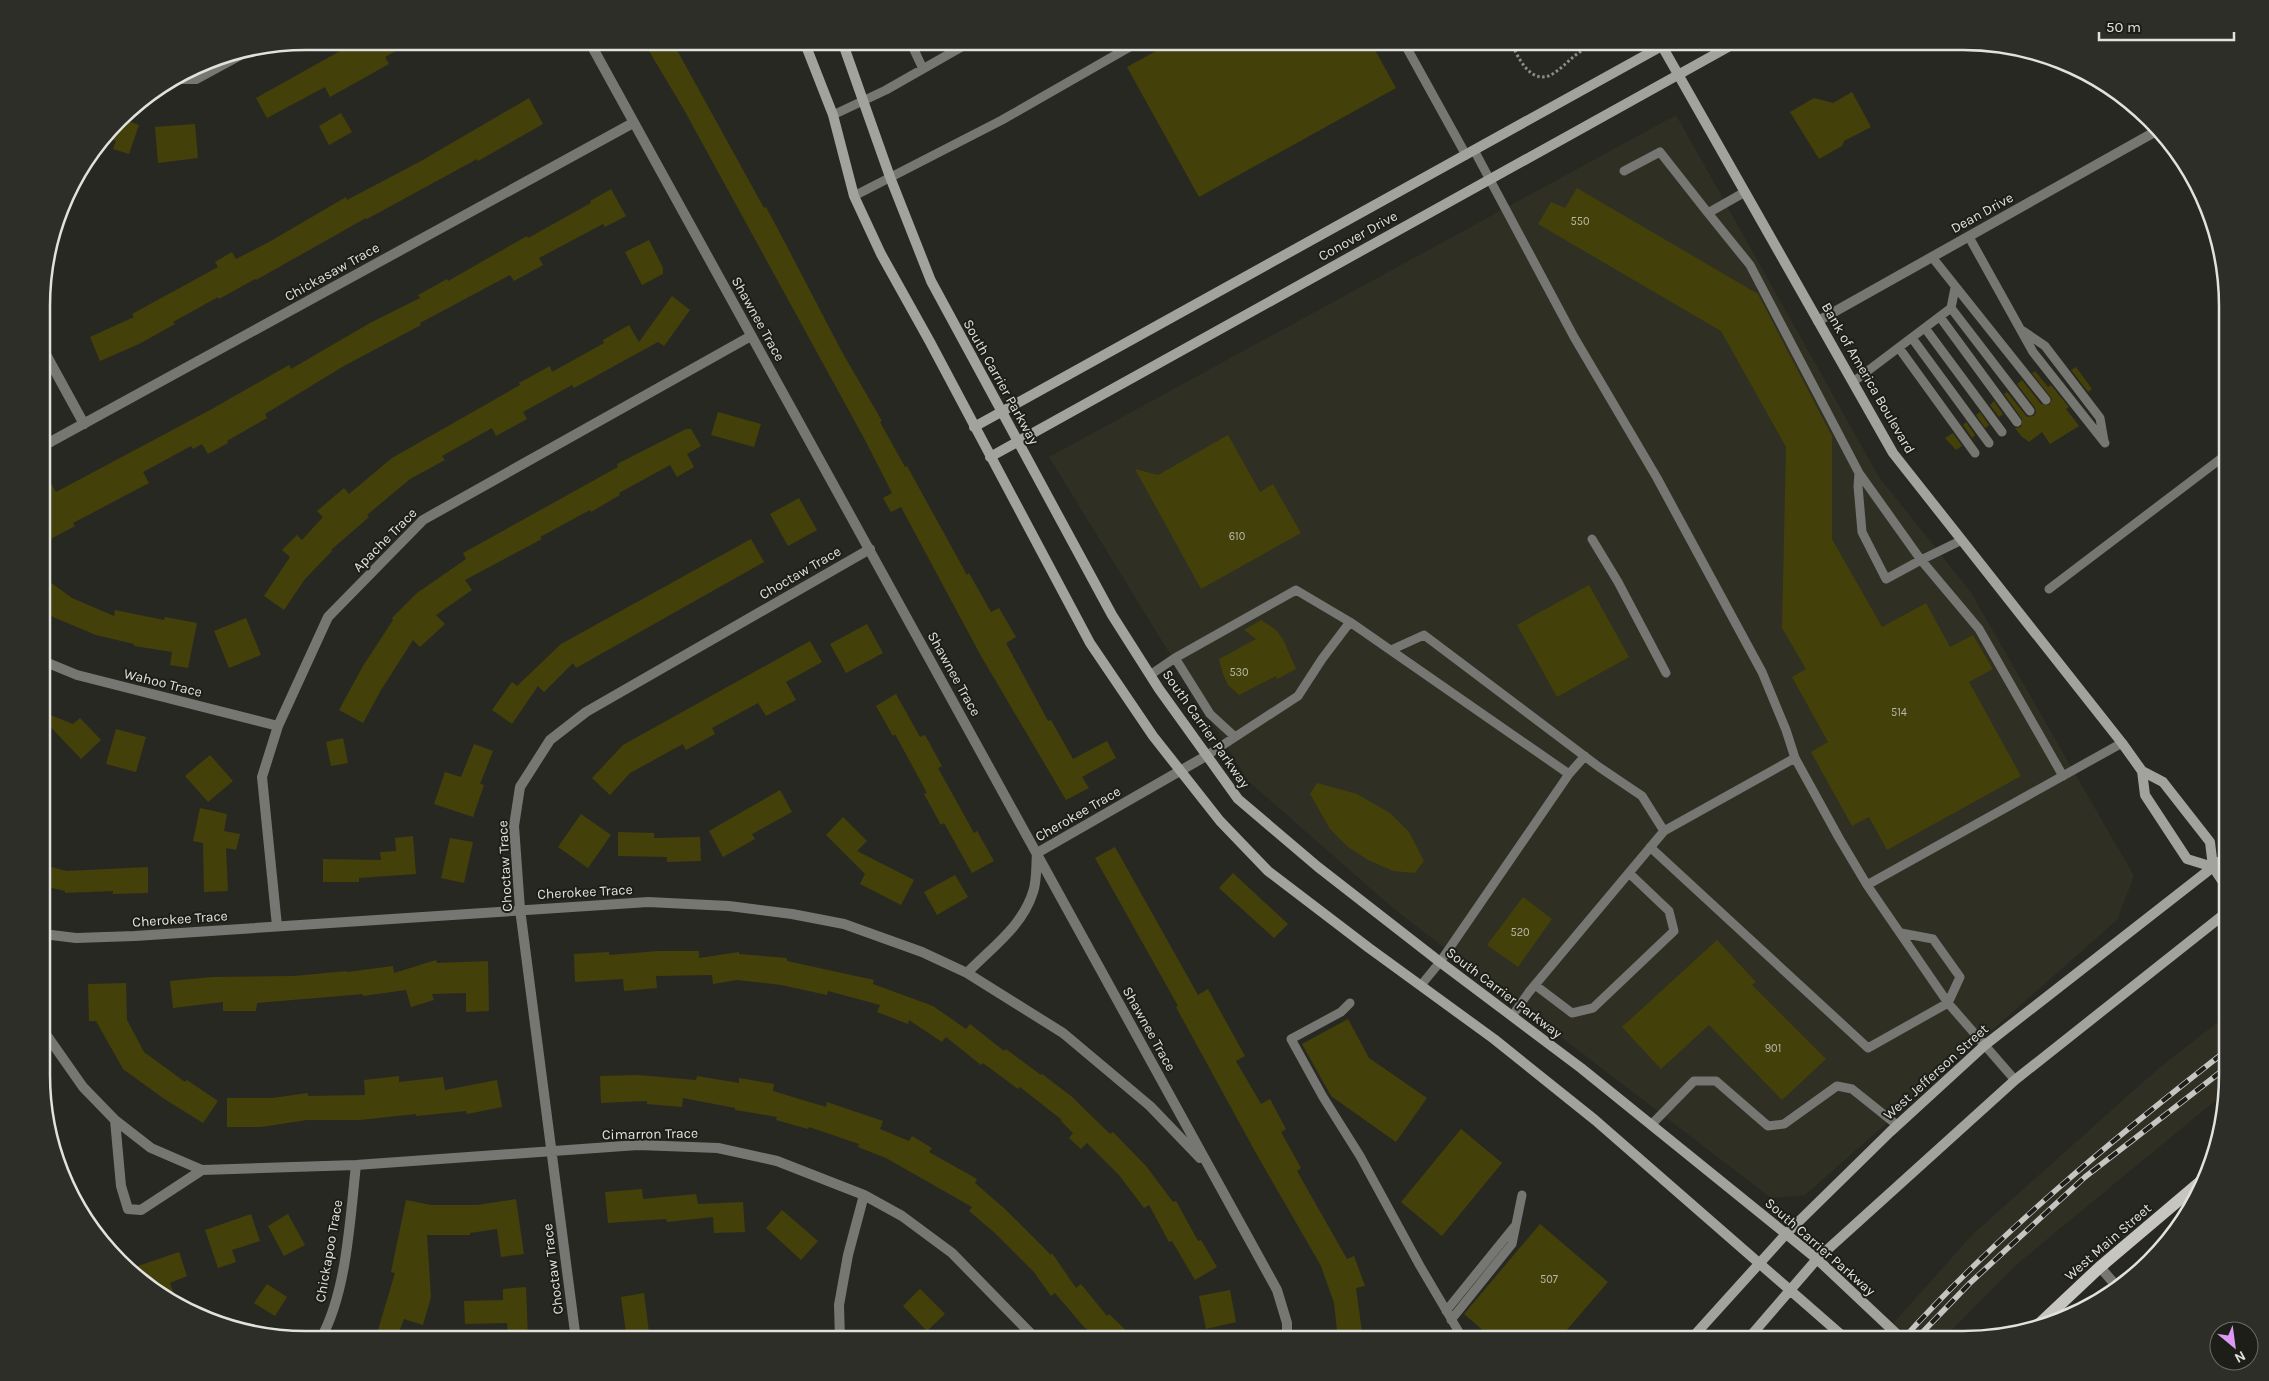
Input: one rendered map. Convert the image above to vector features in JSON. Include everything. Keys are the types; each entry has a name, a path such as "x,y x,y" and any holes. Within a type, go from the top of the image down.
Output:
{"main road":[{"path":"808,50 833,115 854,196 881,254 930,342 1090,643 1153,736 1220,821 1268,871 1369,948 1422,984 1494,1038 1595,1120 1837,1331"},
{"name":"South Carrier Parkway","path":"845,50 890,177 931,282 1112,614 1150,675 1238,799 1318,867 1581,1068 1817,1259 1894,1331"},
{"name":"Conover Drive","path":"974,427 1655,50"},
{"name":"Bank of America Boulevard","path":"1668,50 1678,74 1893,453 2122,743 2142,771 2163,782 2210,842 2213,867 2219,876"},
{"name":"Conover Drive","path":"990,457 1722,50"},
{"name":"Bank of America Boulevard","path":"2142,771 2145,795 2187,859 2213,867"},
{"name":"West Jefferson Street","path":"1697,1331 1786,1234 1897,1125 1985,1045 2219,862"},
{"path":"1755,1331 1817,1259 2016,1080 2219,918"},
{"name":"West Main Street","path":"2060,1311 2100,1267 2193,1187"}],"street":[{"name":"Shawnee Trace","path":"594,50 1277,1290 1287,1323 1287,1331"},
{"path":"187,79 196,79 223,64"},
{"name":"Chickasaw Trace","path":"50,443 633,123"},
{"name":"Dean Drive","path":"1818,321 2152,134"},
{"name":"Apache Trace","path":"277,926 262,777 278,726 328,617 423,520 751,336"},
{"path":"50,360 84,424"},
{"name":"Choctaw Trace","path":"575,1331 520,910 514,826 520,787 550,740 586,712 870,550"},
{"name":"Wahoo Trace","path":"50,664 77,676 278,726"},
{"name":"Cherokee Trace","path":"967,973 1000,943 1022,918 1034,891 1037,853 1206,756"},
{"name":"Cherokee Trace","path":"50,935 76,938 135,936 648,902 729,906 792,914 844,924 922,952 967,973 1063,1033 1150,1106 1211,1169"},
{"name":"Cimarron Trace","path":"50,1039 83,1087 115,1120 151,1148 202,1170 356,1165 638,1145 718,1148 777,1161 864,1195 902,1216 952,1253 1028,1331"},
{"path":"115,1120 121,1186 128,1209 141,1210 202,1170"},
{"name":"Chickapoo Trace","path":"325,1331 338,1293 356,1165"},
{"path":"840,1331 839,1305 848,1255 864,1195"},
{"path":"2100,1267 2113,1282"}],"lane":[{"path":"914,50 923,69"},
{"path":"833,115 956,50"},
{"path":"854,196 1002,120 1124,50"},
{"path":"1408,50 1470,152 1489,179 1574,337 1657,478 1762,672 1786,730 1795,758 1814,796 1867,885 1948,1003 2016,1080"},
{"path":"1624,171 1660,152 1750,265 1859,473 1921,560 1979,629 2063,776"},
{"path":"1708,213 1745,192"},
{"path":"1969,237 2033,352 2105,443"},
{"path":"1932,258 2046,400"},
{"path":"1852,382 1951,308 1955,288"},
{"path":"1951,308 2030,411"},
{"path":"1940,317 2016,422"},
{"path":"1925,328 2002,432"},
{"path":"1912,338 1989,443"},
{"path":"1899,348 1975,453"},
{"path":"2049,589 2219,460"},
{"path":"1859,473 1858,486 1862,532 1886,579 1962,540"},
{"path":"1592,540 1618,582 1666,673"},
{"path":"1150,675 1175,658 1296,590 1350,622 1569,774"},
{"path":"1206,756 1298,696 1322,659 1350,622"},
{"path":"1390,650 1424,635 1585,756 1642,796 1664,831"},
{"path":"1175,658 1210,714 1234,736"},
{"path":"1867,885 2122,743"},
{"path":"1422,984 1440,962 1569,774 1585,756"},
{"path":"1512,1016 1535,985 1664,831 1795,758"},
{"path":"1650,847 1868,1048 1948,1003 1960,978 1932,939 1901,933"},
{"path":"1535,985 1572,1013 1593,1008 1674,931 1669,912 1629,872"},
{"path":"1350,1003 1341,1012 1291,1040 1323,1097 1360,1156 1458,1331"},
{"path":"1651,1125 1694,1081 1716,1081 1768,1126 1784,1124 1837,1086 1852,1089 1897,1125"},
{"path":"1449,1315 1516,1225 1522,1195"}],"path":[{"path":"1514,50 1527,71 1543,76 1554,73 1583,50"}],"shaded area":[{"path":"1676,115 1879,477 1970,591 2134,876 2117,920 1805,1195 1771,1198 1394,909 1248,781 1049,457"},
{"path":"2219,1021 2218,1099 2016,1265 1951,1331 1886,1331 1974,1233 2159,1068"}],"building":[{"path":"342,50 398,50 385,57 389,64 330,97 325,87 267,118 256,98"},
{"path":"648,50 677,50 764,208 766,207 842,352 882,421 880,422 905,467 907,466 967,575 969,573 991,612 999,608 1016,637 1006,643 1048,721 1051,720 1073,759 1107,741 1116,758 1082,777 1089,788 1066,800 981,656 901,507 891,512 883,498 892,493 865,440 683,108"},
{"path":"1158,50 1375,50 1396,88 1199,197 1127,67"},
{"path":"1852,92 1871,127 1844,141 1842,146 1819,159 1790,112 1814,98 1833,103"},
{"path":"529,98 543,124 478,161 477,159 366,218 256,280 219,299 218,297 173,322 175,324 139,344 100,361 90,337 134,317 132,314 218,267 215,262 232,252 236,259 269,242 346,197 347,200 421,161"},
{"path":"341,113 352,132 329,145 319,126"},
{"path":"129,121 139,125 129,154 113,149 116,141 112,140"},
{"path":"195,124 198,158 158,163 155,127"},
{"path":"1577,188 1758,294 1832,436 1832,539 1882,627 1926,603 1950,647 1973,635 1993,669 1969,682 2021,776 1887,850 1869,817 1852,826 1811,752 1828,742 1792,677 1806,669 1782,628 1786,447 1721,331 1538,224 1551,202 1565,208"},
{"path":"611,189 626,216 605,227 603,224 539,258 543,265 514,281 510,275 344,366 265,414 267,418 208,454 202,444 193,449 191,446 143,472 149,483 73,523 75,526 50,539 50,482 56,492 210,410 289,365 291,369 370,323 420,298 418,295 447,279 448,281 527,236 528,238 591,203 590,201"},
{"path":"649,240 663,268 663,274 642,285 625,252"},
{"path":"672,296 690,310 664,346 658,342 574,388 572,385 523,412 527,419 496,436 492,428 442,456 445,460 410,479 367,515 369,517 331,550 305,579 284,610 264,596 290,557 282,550 297,535 302,540 323,517 317,511 344,488 349,494 392,458 550,366 552,372 604,343 603,340 629,325 639,342"},
{"path":"2076,367 2092,389 2088,392 2071,370"},
{"path":"2035,371 2048,387 2051,385 2069,407 2066,409 2079,426 2050,444 2042,432 2029,442 2021,436 2015,428 2021,427 2022,419 2004,394 2007,392 2027,417 2033,416 2036,413 2035,408 2017,384 2022,380 2041,404 2049,405 2052,399 2032,373"},
{"path":"1994,401 2003,414 1999,417 1990,405"},
{"path":"718,412 761,424 754,447 711,435"},
{"path":"1980,412 1989,425 1985,428 1976,415"},
{"path":"1966,422 1975,435 1972,438 1963,425"},
{"path":"686,429 691,429 701,446 687,454 694,467 677,477 670,465 619,493 620,495 591,512 590,510 540,537 542,539 465,580 472,590 436,615 445,624 420,647 413,640 381,690 363,723 339,710 363,666 393,620 392,618 417,593 466,559 463,553 618,467 617,464"},
{"path":"1953,433 1962,446 1956,450 1945,438"},
{"path":"1228,435 1260,492 1273,484 1301,533 1201,589 1135,469 1158,475"},
{"path":"799,498 817,530 788,546 770,514"},
{"path":"751,539 764,562 576,668 573,663 544,692 538,686 512,724 492,710 512,682 517,686 561,644"},
{"path":"50,582 72,598 114,616 115,610 164,620 165,617 197,623 188,668 170,665 172,652 134,646 134,644 96,635 50,615"},
{"path":"1589,585 1629,657 1557,697 1517,625"},
{"path":"246,618 261,655 229,668 214,631"},
{"path":"1261,620 1276,630 1283,639 1296,669 1277,679 1276,676 1239,695 1228,685 1219,659 1256,639 1244,630"},
{"path":"867,624 883,653 846,673 830,644"},
{"path":"810,641 822,662 786,682 796,700 766,716 758,703 712,728 715,734 686,750 683,744 630,773 610,795 592,778 623,745"},
{"path":"896,694 920,737 925,735 942,766 938,768 974,833 977,831 994,861 972,873 944,823 941,825 924,794 927,793 895,734 893,736 876,706"},
{"path":"50,715 73,724 80,718 101,740 81,759 50,726"},
{"path":"116,729 146,737 136,772 106,764"},
{"path":"343,738 348,763 331,766 326,742"},
{"path":"474,744 493,751 480,784 484,785 473,817 434,804 445,772 461,777"},
{"path":"210,755 233,781 208,802 185,776"},
{"path":"1317,783 1357,794 1390,813 1409,832 1424,861 1415,873 1393,871 1368,860 1348,847 1330,829 1310,794"},
{"path":"780,790 792,812 752,834 755,839 723,857 709,831"},
{"path":"200,808 227,814 224,831 240,834 236,850 226,848 228,891 204,892 203,843 193,841"},
{"path":"581,814 611,835 588,868 558,847"},
{"path":"843,817 867,841 857,851 914,880 901,905 860,884 865,874 826,835"},
{"path":"618,832 654,833 654,838 700,837 701,861 667,862 667,857 618,856"},
{"path":"413,836 416,874 359,878 359,882 323,882 323,859 381,860 380,852 396,851 395,838"},
{"path":"450,838 473,842 464,883 441,878"},
{"path":"1115,847 1198,995 1208,989 1245,1056 1236,1061 1261,1104 1270,1099 1286,1129 1281,1132 1301,1168 1297,1171 1347,1259 1354,1256 1365,1286 1356,1288 1362,1331 1337,1331 1334,1303 1321,1266 1257,1155 1176,1007 1178,1006 1095,858"},
{"path":"50,867 67,871 148,867 148,893 113,894 113,891 65,893 65,891 50,888"},
{"path":"1233,873 1288,924 1274,938 1219,888"},
{"path":"955,875 968,897 937,915 924,892"},
{"path":"1523,897 1552,919 1518,967 1487,945"},
{"path":"1717,940 1756,982 1752,985 1826,1059 1782,1100 1709,1025 1661,1069 1622,1027"},
{"path":"658,951 699,951 699,958 739,952 739,954 787,958 787,961 874,980 873,984 933,1006 966,1029 970,1024 1004,1051 1006,1049 1042,1074 1071,1096 1110,1134 1113,1132 1146,1166 1173,1202 1176,1201 1198,1241 1201,1240 1217,1267 1195,1280 1172,1241 1169,1242 1149,1205 1144,1208 1119,1175 1087,1143 1081,1149 1069,1138 1073,1133 1062,1120 1020,1087 1018,1089 983,1063 981,1065 946,1037 942,1042 909,1020 908,1024 877,1012 880,1005 828,991 827,995 781,985 737,980 713,984 712,975 656,976 657,988 624,991 623,979 575,982 574,954 609,952 609,955"},
{"path":"436,960 437,963 488,961 489,1011 466,1012 466,993 432,994 434,1000 411,1007 406,990 363,996 363,994 257,1003 256,1011 223,1011 223,1002 173,1008 170,981 212,977 294,976 393,966 394,973"},
{"path":"126,983 127,1020 144,1052 185,1082 187,1080 218,1101 203,1123 163,1098 123,1069 96,1021 89,1021 88,984"},
{"path":"1348,1019 1369,1058 1427,1098 1396,1142 1331,1096 1302,1044"},
{"path":"638,1075 696,1080 697,1076 739,1083 739,1078 774,1084 773,1091 826,1107 827,1102 883,1121 880,1129 909,1141 912,1136 932,1148 929,1152 977,1179 975,1183 1005,1209 1051,1255 1052,1253 1076,1288 1081,1284 1107,1316 1109,1314 1127,1331 1089,1331 1055,1293 1051,1296 1033,1271 995,1233 969,1211 972,1207 886,1158 858,1147 859,1144 809,1127 808,1129 776,1120 777,1117 683,1098 682,1107 647,1104 647,1101 601,1103 600,1076"},
{"path":"399,1076 399,1082 443,1077 445,1090 497,1080 502,1107 467,1114 466,1111 360,1120 307,1120 261,1127 227,1127 227,1098 272,1098 308,1093 308,1096 365,1095 364,1080"},
{"path":"1461,1129 1502,1163 1442,1236 1401,1202"},
{"path":"642,1189 643,1199 696,1194 698,1204 743,1202 745,1232 714,1233 713,1217 667,1222 666,1219 608,1223 605,1192"},
{"path":"516,1199 524,1254 501,1257 497,1229 470,1233 470,1235 427,1235 431,1297 423,1325 404,1319 399,1331 378,1331 395,1273 391,1272 406,1200 431,1205 477,1205"},
{"path":"782,1210 818,1241 801,1260 766,1228"},
{"path":"251,1214 260,1241 232,1250 236,1262 218,1268 205,1230"},
{"path":"288,1214 305,1245 284,1256 268,1226"},
{"path":"1540,1224 1608,1282 1566,1331 1484,1331 1464,1314"},
{"path":"179,1252 187,1276 170,1283 174,1294 136,1266"},
{"path":"267,1284 287,1297 275,1316 254,1303"},
{"path":"526,1287 528,1331 507,1331 507,1323 465,1324 464,1301 503,1300 503,1289"},
{"path":"920,1289 945,1314 927,1331 903,1306"},
{"path":"1230,1290 1236,1322 1206,1329 1199,1296"},
{"path":"644,1293 649,1331 626,1331 621,1297"}],"railway":[{"path":"1911,1331 2018,1224 2100,1152 2219,1056"},
{"path":"1924,1331 1970,1283 2085,1177 2219,1073"}]}
